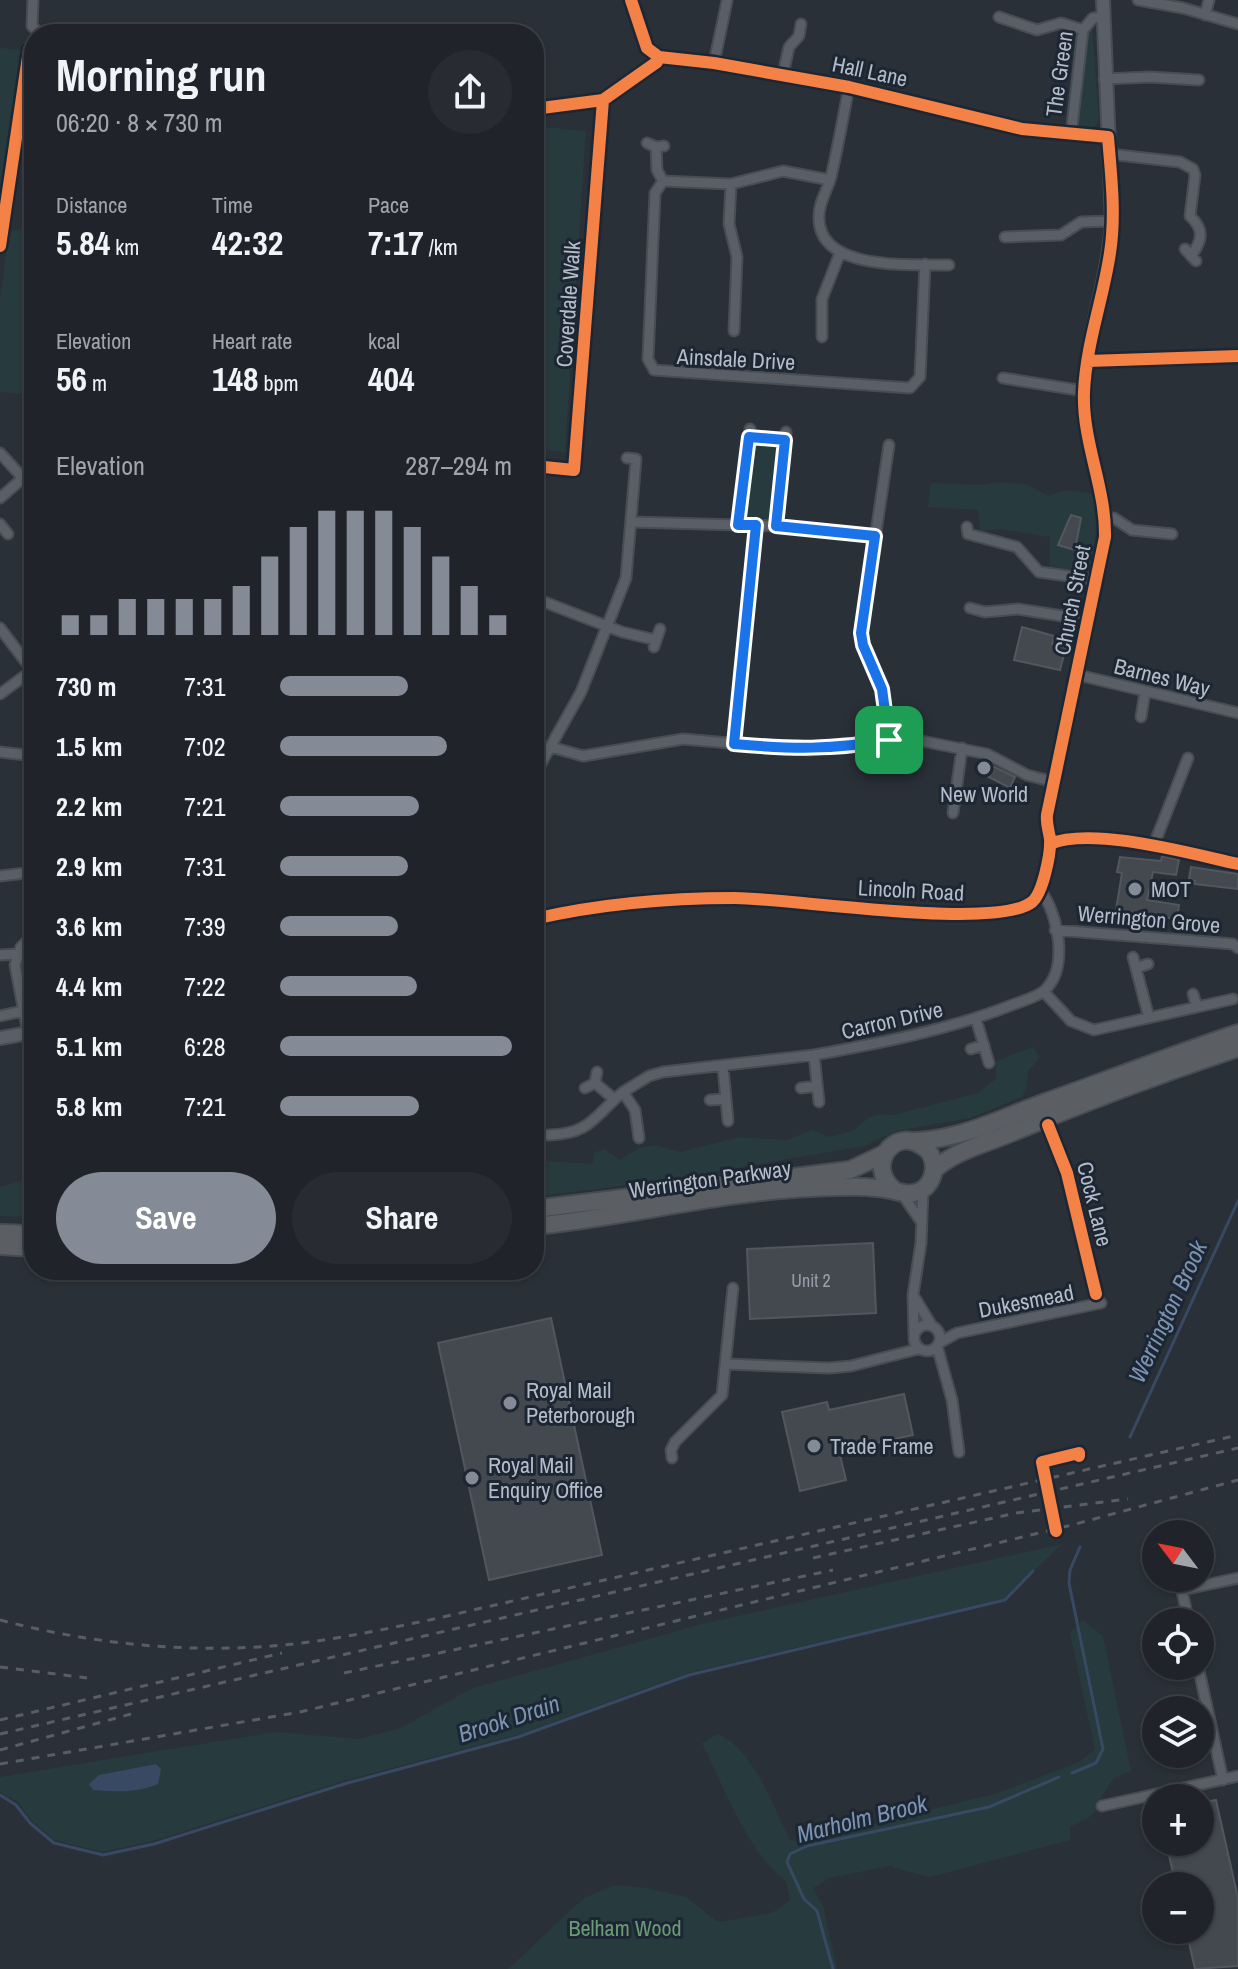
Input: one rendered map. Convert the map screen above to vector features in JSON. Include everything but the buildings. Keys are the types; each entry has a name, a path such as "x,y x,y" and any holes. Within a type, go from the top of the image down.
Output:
{"highway":[{"path":"1238,1033 1043,1103 982,1129 936,1140 897,1143 884,1154 881,1170 887,1185 898,1192 923,1188 943,1161 966,1150 1238,1048"},
{"path":"913,1141 931,1155 934,1170"},
{"name":"Werrington Parkway","path":"544,1208 850,1170 884,1154"},
{"name":"Werrington Parkway","path":"544,1225 795,1189 842,1187 898,1192"},
{"path":"0,1233 24,1234"},
{"path":"0,1246 24,1247"}],"street":[{"path":"32,24 33,0"},
{"path":"544,108 603,100 657,62 659,57 647,48 631,0"},
{"name":"The Green","path":"1103,0 1108,137 1071,135 1083,30 1093,18 1103,17"},
{"path":"1138,0 1238,24"},
{"path":"1205,15 1209,0"},
{"path":"714,63 727,1"},
{"path":"1022,25 1027,14"},
{"path":"999,17 1037,30 1061,23 1083,30"},
{"path":"783,74 789,47 799,36 801,24"},
{"name":"Hall Lane","path":"659,57 783,74 1022,129 1071,135"},
{"path":"1104,79 1150,77 1199,80"},
{"path":"849,87 818,222 826,241 840,253 858,260 949,265"},
{"name":"Church Street","path":"1050,844 1046,821 1097,580 1105,519 1104,499 1086,424 1084,391 1110,252 1112,221 1108,137"},
{"path":"656,145 657,170 663,181 731,184 783,171 830,180"},
{"path":"1109,154 1180,162 1193,169 1190,216 1201,231 1201,242 1191,255"},
{"name":"Ainsdale Drive","path":"663,181 655,193 648,355 649,365 657,372 910,388 920,377 925,264"},
{"path":"731,184 729,224 737,257 734,331"},
{"path":"1005,237 1061,235 1081,222 1112,221"},
{"path":"822,337 822,299 840,253"},
{"path":"723,320 735,320"},
{"path":"1088,361 1238,356"},
{"path":"1003,378 1084,391"},
{"path":"738,525 749,433 786,436 776,526"},
{"path":"889,445 861,633 882,689 889,740"},
{"path":"0,453 23,478 0,498"},
{"path":"544,759 581,692 626,578 637,459"},
{"path":"1105,519 1114,518 1132,530 1172,534"},
{"path":"633,522 776,526 875,536"},
{"path":"0,524 8,534"},
{"path":"734,744 756,525"},
{"path":"965,532 1017,547 1039,572 1097,580"},
{"path":"544,602 655,644 660,629"},
{"path":"970,608 985,612 1018,609 1088,620"},
{"path":"0,628 24,658"},
{"name":"Barnes Way","path":"1078,675 1238,713"},
{"path":"0,694 24,676"},
{"path":"1141,717 1145,692"},
{"path":"551,747 583,756 683,739 809,750 909,739 987,754 1027,775 1054,782"},
{"path":"953,814 962,748"},
{"path":"0,752 24,755"},
{"path":"1153,847 1188,758"},
{"path":"1170,773 1181,777"},
{"path":"1233,999 1085,1029 1071,1021 1044,992 1052,981 1059,958 1047,900 1041,891 1050,844 1064,839 1085,838 1153,847 1238,864"},
{"path":"0,876 24,873"},
{"name":"Lincoln Road","path":"544,917 608,906 737,898 928,912 988,913 1021,908 1041,891"},
{"name":"Werrington Grove","path":"1055,930 1233,944 1238,948"},
{"path":"0,1016 23,1011 15,965 16,954 24,945"},
{"path":"0,955 16,954"},
{"path":"1148,964 1134,962 1149,1018"},
{"name":"Carron Drive","path":"548,1135 564,1135 588,1126 614,1099 649,1076 879,1044 976,1019 1044,992"},
{"path":"1193,994 1197,1007"},
{"name":"Carron Drive","path":"976,1019 989,1063"},
{"path":"0,1038 24,1033"},
{"path":"971,1049 984,1045"},
{"name":"Carron Drive","path":"814,1055 819,1102"},
{"path":"723,1067 728,1121"},
{"path":"597,1072 590,1085 614,1099"},
{"path":"801,1088 817,1086"},
{"path":"623,1092 635,1110 639,1138"},
{"path":"710,1100 726,1099"},
{"path":"624,1127 638,1126"},
{"path":"923,1188 913,1295 917,1343 943,1375"},
{"path":"898,1192 921,1223"},
{"path":"672,1458 671,1450 675,1442 722,1395 733,1288"},
{"path":"913,1295 934,1328 943,1375 952,1400 959,1452"},
{"name":"Dukesmead","path":"917,1343 932,1351 957,1333 1101,1303"},
{"path":"726,1364 851,1366 917,1343 923,1326 934,1328"},
{"name":"Dukesmead","path":"934,1328 957,1333"},
{"path":"1214,1583 1238,1578"},
{"path":"1201,1680 1223,1780"},
{"path":"1102,1806 1238,1776"}],"green space":[{"path":"1092,25 1099,120 1086,128 1080,126 1075,117 1088,28"},
{"path":"0,48 24,50 24,78 0,214"},
{"path":"544,127 586,131 565,452 544,450"},
{"path":"24,206 24,394 0,392 0,300 9,232 21,229"},
{"path":"752,443 780,447 773,515 768,519 751,518 744,511"},
{"path":"1000,482 1028,485 1048,496 1066,490 1097,494 1095,545 1090,574 1050,570 1050,537 1000,529 980,531 978,510 928,507 931,483 982,485"},
{"path":"1033,1047 1040,1058 1028,1071 1022,1097 970,1118 896,1131 865,1146 660,1181 544,1196 544,1157 548,1161 593,1164 594,1153 604,1149 620,1160 639,1148 655,1145 680,1152 740,1137 787,1140 813,1130 828,1137 852,1130 875,1115 893,1115 978,1093 996,1079 996,1061"},
{"path":"24,1181 24,1217 0,1216 0,1187"},
{"path":"1062,1544 1004,1599 688,1673 517,1735 340,1782 153,1841 102,1852 54,1840 31,1820 18,1802 0,1792 0,1777 275,1732 359,1739 401,1728 470,1689 706,1623"},
{"name":"Belham Wood","path":"1083,1620 1103,1636 1131,1771 1114,1778 1101,1797 1102,1806 1070,1827 1070,1840 930,1877 891,1867 894,1865 830,1878 813,1888 823,1906 837,1969 508,1969 584,1898 615,1885 686,1897 718,1922 772,1913 790,1900 786,1881 772,1869 748,1836 702,1743 717,1734 741,1751 751,1765 790,1840 805,1841 998,1793 1079,1762 1095,1750 1070,1633"}],"water":[{"path":"156,1764 161,1769 158,1784 150,1787 110,1791 93,1790 89,1784 99,1775"}],"waterway":[{"name":"Werrington Brook","path":"1130,1437 1238,1201"},
{"name":"Marholm Brook","path":"1072,1773 1096,1763 1103,1749 1069,1583 1070,1570 1080,1547"},
{"name":"Brook Drain","path":"0,1795 16,1805 30,1823 54,1843 103,1855 154,1844 344,1784 518,1737 689,1675 1005,1600 1033,1571"},
{"name":"Marholm Brook","path":"833,1969 817,1911 804,1899 787,1862 790,1854 807,1846 989,1807 1059,1777"}],"railway":[{"path":"0,1620 70,1635 141,1645 212,1648 322,1640 434,1619 1238,1435"},
{"path":"0,1734 1238,1448"},
{"path":"0,1764 300,1712 1072,1525 1238,1480"},
{"path":"813,1558 1016,1513 1128,1499"},
{"path":"344,1673 833,1570"},
{"path":"0,1720 282,1653"},
{"path":"0,1667 87,1678"},
{"path":"0,1750 131,1714"}],"cycle path":[{"path":"544,917 608,906 710,898 978,914 1011,910 1032,902 1040,890 1048,863 1050,839 1047,815 1105,537 1102,500 1084,411 1084,392 1112,238 1108,137 1022,129 849,87 714,63 659,57 647,48 631,0"},
{"path":"544,108 603,100 657,62 659,57"},
{"path":"0,246 24,84"},
{"name":"Coverdale Walk","path":"544,467 574,470 603,100"},
{"path":"1088,361 1238,356"},
{"path":"1050,844 1068,839 1116,840 1238,864"},
{"name":"Cock Lane","path":"1048,1125 1067,1173 1096,1294"},
{"path":"1056,1531 1042,1462 1079,1453 1079,1456"}],"place":[{"name":"New World","path":"984,768"},
{"name":"MOT","path":"1135,889"},
{"name":"Royal Mail Peterborough","path":"510,1403"},
{"name":"Trade Frame","path":"814,1446"},
{"name":"Royal Mail Enquiry Office","path":"472,1478"}],"route":[{"path":"749,437 785,440 776,526 875,536 861,613 861,633 867,655 879,677 889,740 845,748 809,750 734,744 756,525 738,525 749,437"}]}
